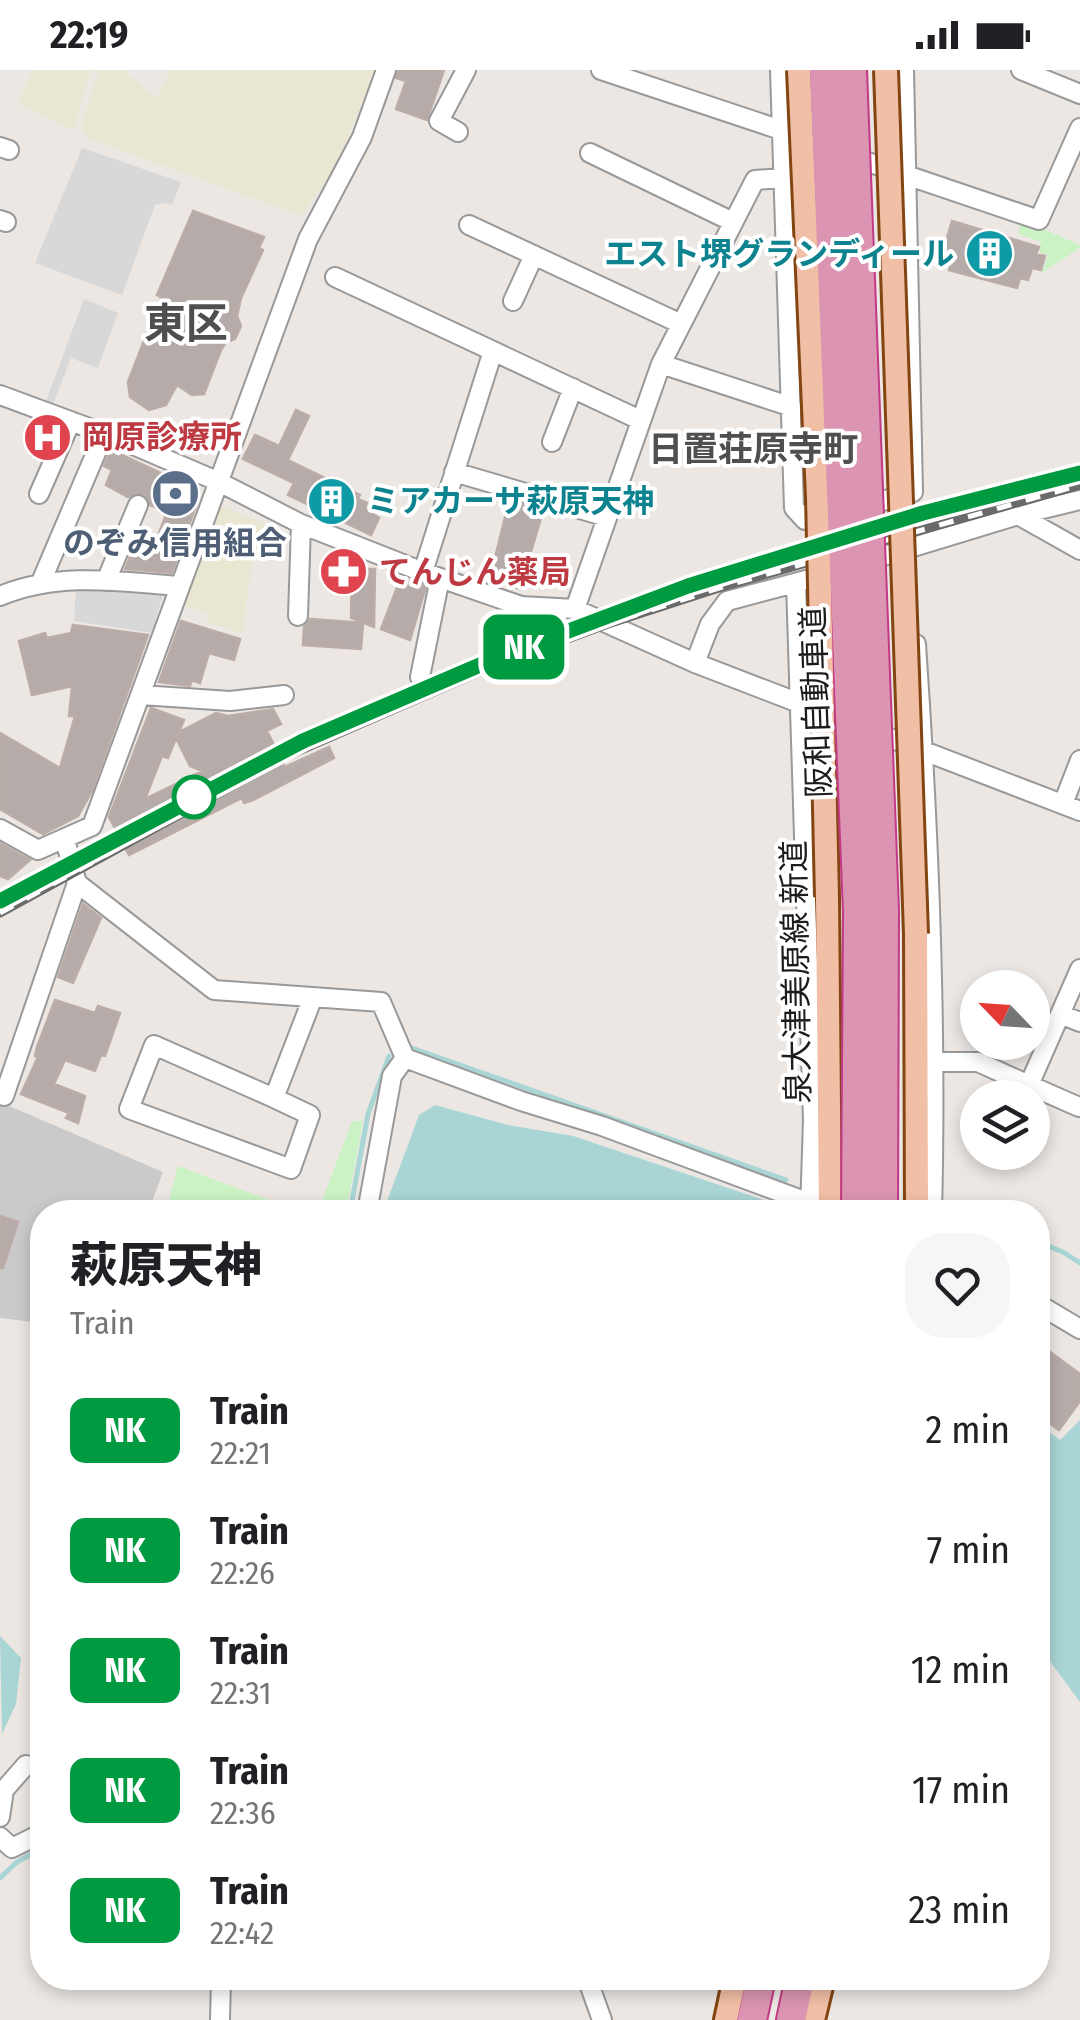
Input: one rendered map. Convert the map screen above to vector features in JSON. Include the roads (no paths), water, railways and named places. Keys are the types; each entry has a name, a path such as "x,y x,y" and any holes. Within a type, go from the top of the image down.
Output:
{"highway":[{"name":"阪和自動車道","path":"824,70 858,913 829,1200"},
{"name":"阪和自動車道","path":"852,70 884,910 883,1200"},
{"path":"752,2020 758,1990"},
{"path":"791,2020 797,1990"}],"main road":[{"name":"泉大津美原線 新道","path":"799,70 818,497 827,898 828,1200"},
{"path":"886,70 916,934 917,1200"},
{"path":"726,2020 733,1990"},
{"path":"813,2020 820,1990"}],"street":[{"path":"0,829 38,850 92,826 308,239 362,137 386,70"},
{"path":"458,132 438,121 466,70"},
{"path":"601,70 1038,220 1080,128"},
{"path":"780,70 794,508 798,516 815,521 912,492 904,70"},
{"path":"1021,70 1080,94"},
{"path":"590,154 733,222"},
{"path":"575,609 640,420 679,323 755,180 783,178"},
{"path":"469,225 679,323"},
{"path":"513,301 534,256"},
{"path":"334,277 640,420"},
{"path":"420,677 432,575 454,472 492,351"},
{"path":"661,364 792,407"},
{"path":"552,442 573,388"},
{"path":"0,395 217,481 301,524 432,575 521,606 575,609 695,663 1071,807 1080,760"},
{"path":"39,494 71,421"},
{"path":"41,582 104,434"},
{"path":"454,472 606,518"},
{"path":"695,663 710,624 727,601 1080,500"},
{"path":"106,580 138,505"},
{"path":"1018,515 1080,550"},
{"path":"298,616 301,524"},
{"path":"910,548 924,753 932,1200"},
{"path":"0,596 41,582 80,578 178,586"},
{"path":"796,583 814,1120 826,1200"},
{"path":"141,694 230,701 284,695"},
{"path":"64,840 78,883 214,990 382,1002 405,1058 801,1200"},
{"path":"0,1094 4,1096 78,883"},
{"path":"1031,1080 1080,970"},
{"path":"274,1098 313,998"},
{"path":"1060,1014 1080,1022"},
{"path":"154,1044 274,1098 310,1115 290,1169 129,1109 154,1044"},
{"path":"370,1200 392,1076 405,1058"},
{"path":"932,1062 978,1062 1020,1080"},
{"path":"1050,1094 1079,1107"},
{"path":"1050,1311 1080,1329"},
{"path":"0,1816 4,1790 26,1765"},
{"path":"0,1837 12,1848 30,1839"},
{"path":"220,2020 221,1990"},
{"path":"591,1990 602,2020"}],"water":[{"path":"435,1105 508,1125 573,1136 764,1200 387,1200 419,1115"},
{"path":"1080,1420 1080,1702 1050,1661 1050,1433 1060,1440"},
{"path":"0,1636 21,1658 16,1704 2,1734"}],"waterway":[{"path":"409,1047 786,1180"},
{"path":"352,1200 368,1114 389,1056"},
{"path":"1050,1247 1080,1263"},
{"path":"0,1878 30,1855"}],"railway":[{"path":"0,913 283,758 494,666 722,587 1080,485"},
{"path":"886,524 958,504"}],"train":[{"name":"NK","path":"0,901 303,741 494,659 688,586 923,513 1080,473"}],"place":[{"name":"エスト堺グランディール","path":"989,254"},
{"name":"岡原診療所","path":"47,437"},
{"name":"のぞみ信用組合","path":"175,493"},
{"name":"ミアカーサ萩原天神","path":"332,501"},
{"name":"てんじん薬局","path":"344,572"}],"district":[{"name":"東区","path":"186,324"},
{"name":"日置荘原寺町","path":"753,449"}]}
